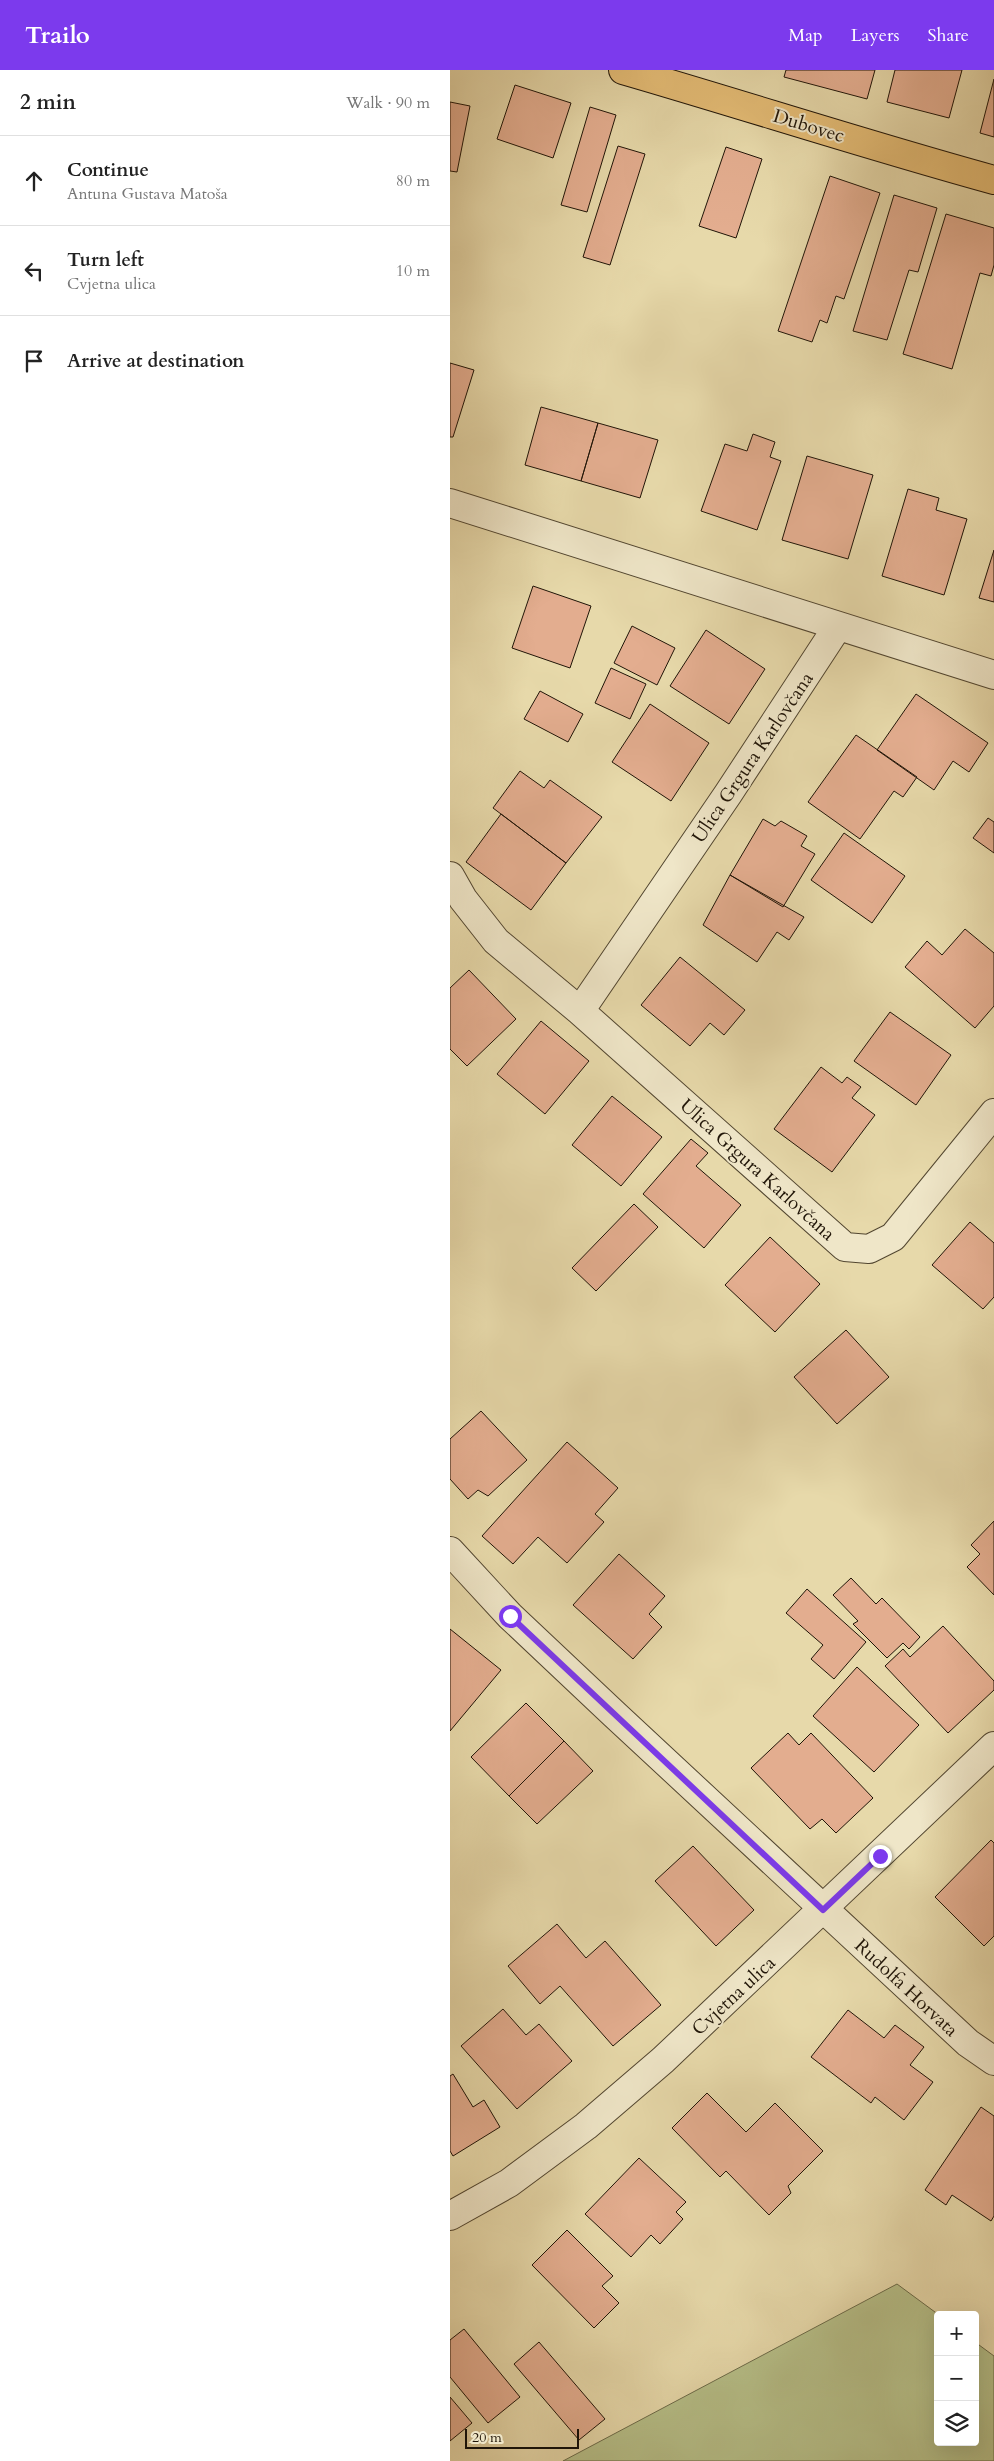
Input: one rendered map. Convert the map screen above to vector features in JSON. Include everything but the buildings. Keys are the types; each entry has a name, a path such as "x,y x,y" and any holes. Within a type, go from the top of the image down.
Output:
{"main road":[{"name":"Dubovec","path":"623,70 994,180"}],"street":[{"path":"450,503 994,675"},
{"name":"Ulica Grgura Karlovčana","path":"580,1011 728,794 838,626"},
{"name":"Ulica Grgura Karlovčana","path":"450,876 463,899 496,941 580,1011 845,1247 869,1249 893,1237 994,1113"},
{"name":"Rudolfa Horvata","path":"450,1551 531,1635 823,1910 968,2043 994,2061"},
{"name":"Cvjetna ulica","path":"450,2216 509,2183 586,2126 663,2060 994,1746"}],"green space":[{"path":"897,2284 934,2311 934,2446 979,2446 979,2345 994,2356 994,2461 563,2461"}],"route":[{"path":"510,1616 823,1910 880,1856"}]}
